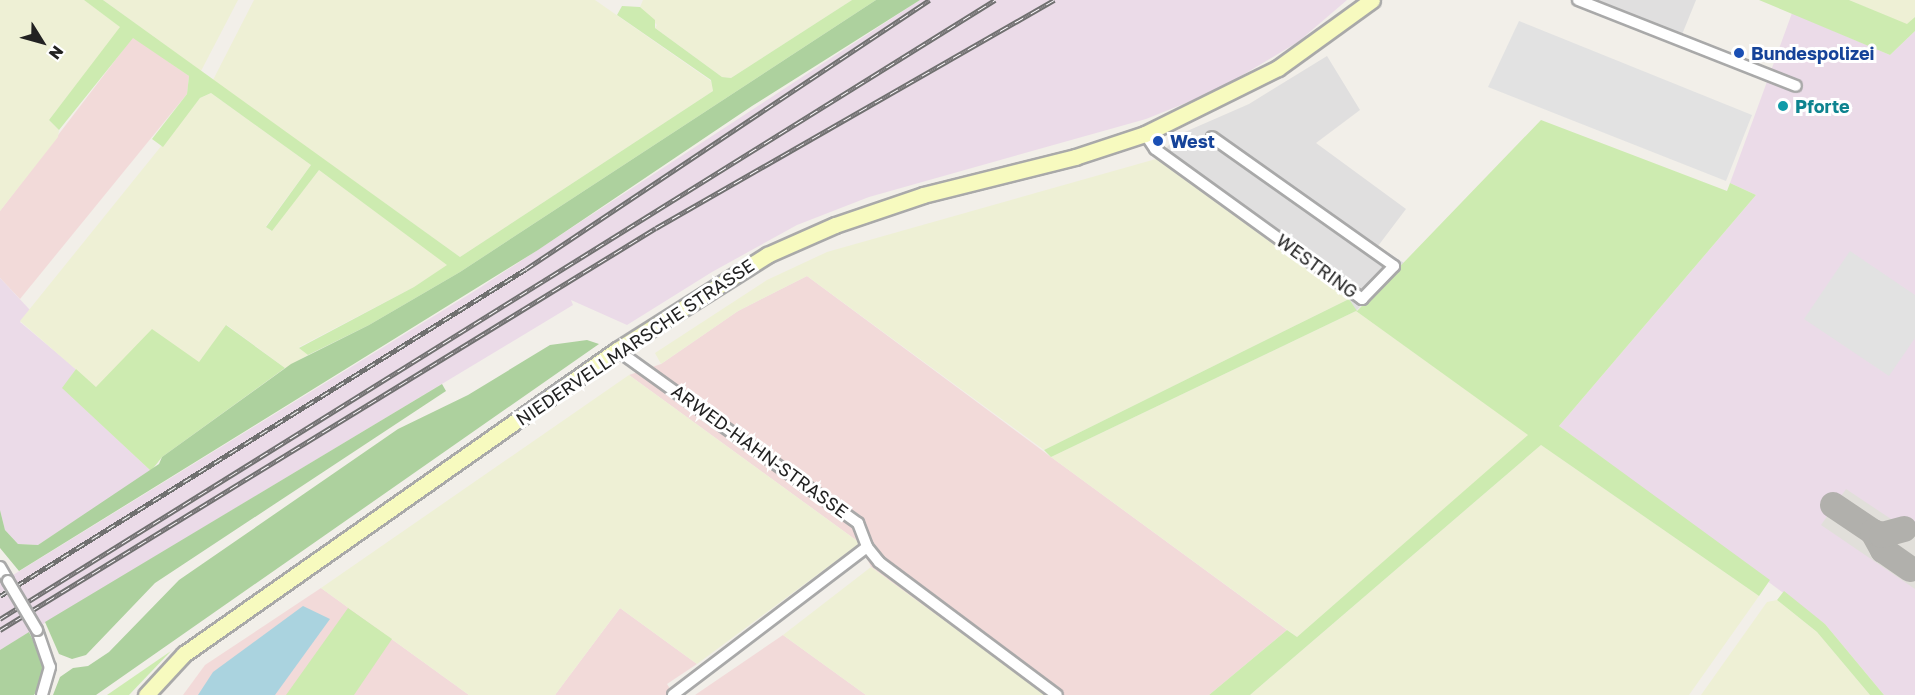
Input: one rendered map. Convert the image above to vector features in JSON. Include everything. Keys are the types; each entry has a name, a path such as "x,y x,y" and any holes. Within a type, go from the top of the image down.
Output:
{"main road":[{"name":"NIEDERVELLMARSCHE STRASSE","path":"146,695 184,654 618,350 718,283 767,255 835,225 923,195 1075,157 1145,134 1278,68 1372,0"}],"street":[{"path":"1578,0 1796,86"},
{"name":"WESTRING","path":"1145,134 1155,149 1362,299 1394,266 1212,137"},
{"name":"ARWED-HAHN-STRASSE","path":"618,350 858,523 867,547 879,562 1057,695"},
{"path":"672,695 867,547"},
{"path":"0,567 37,630 50,661 48,685 42,695"}],"shaded area":[{"path":"920,0 1347,0 1298,42 1216,91 1146,119 869,197 797,225 712,272 627,325 571,300 573,305 0,650 0,583 478,289"},
{"path":"1598,0 1696,0 1681,37"},
{"path":"1792,13 1890,55 1915,31 1915,695 1884,695 1825,624 1559,426 1756,195 1730,183"},
{"path":"1519,21 1752,115 1726,181 1488,87"},
{"path":"133,37 189,76 187,94 20,299 0,278 0,211"},
{"path":"1327,56 1360,110 1316,143 1406,209 1378,246 1404,263 1356,311 1349,299 1156,159 1178,135 1249,104"},
{"path":"1850,251 1915,295 1915,338 1889,376 1804,319"},
{"path":"807,276 1287,630 1209,695 1046,695 871,567 860,543 629,375 661,364 738,311"},
{"path":"0,278 30,310 20,322 76,369 63,388 151,471 38,545 18,544 5,530 0,510"},
{"path":"1846,489 1915,535 1915,589 1821,525"},
{"path":"321,588 469,695 183,695 205,665"},
{"path":"620,608 697,664 667,684 674,695 555,695"},
{"path":"783,635 866,695 695,695"}],"green space":[{"path":"0,0 84,0 121,27 49,120 59,130 58,137 0,211"},
{"path":"84,0 103,0 460,257 713,91 711,80 617,15 622,6 640,7 655,20 655,28 722,77 731,78 852,0 876,0 460,272 369,325 308,355 299,348 414,287 447,265 319,170 272,231 266,227 311,165 211,93 200,98 163,147 152,139 187,94 189,76 133,38 59,130 49,120 120,27"},
{"path":"103,0 238,0 201,71"},
{"path":"254,0 595,0 711,81 713,91 460,257 213,80"},
{"path":"643,0 852,0 731,78 722,77 655,28 657,25 640,7"},
{"path":"876,0 920,0 752,106 538,250 19,571 0,548 0,510 5,530 18,544 38,545 159,464 162,457 291,364 369,325 460,272"},
{"path":"1759,0 1849,0 1907,24 1915,17 1915,31 1890,55"},
{"path":"1849,0 1915,0 1915,17 1907,25"},
{"path":"211,93 311,165 266,226 271,231 319,170 448,265 414,287 299,347 308,355 285,368 227,325 199,362 96,387 20,321 200,98"},
{"path":"1541,120 1727,191 1730,183 1756,195 1559,426 1770,580 1759,596 1541,445 1250,695 1209,695 1287,630 1297,637 1528,435 1356,311 1051,457 1044,450 1349,299 1357,311"},
{"path":"1156,159 1349,299 1044,450 807,276 738,311 661,364 655,353 767,280 827,252"},
{"path":"1356,311 1529,435 1297,637 1051,457"},
{"path":"226,325 285,368 162,457 151,471 62,388 76,369 96,387 152,329 199,362"},
{"path":"587,340 599,344 96,695 53,695 60,677 73,668 88,666 109,652 179,580 398,429 468,395 550,345"},
{"path":"629,375 860,543 697,664 620,608 555,695 469,695 321,588"},
{"path":"442,384 446,391 155,583 86,655 72,659 59,654 45,622"},
{"path":"1541,445 1759,596 1689,695 1250,695"},
{"path":"871,567 1046,695 866,695 783,635"},
{"path":"1784,591 1825,624 1884,695 1870,695 1817,632 1777,600"},
{"path":"1777,600 1817,632 1870,695 1701,695 1767,602"},
{"path":"348,608 392,639 354,695 286,695"},
{"path":"29,632 44,663 40,686 34,695 0,695 0,650"},
{"path":"171,651 129,695 107,695"}],"water":[{"path":"303,606 330,619 275,695 198,695 213,672"}],"taxiway":[{"path":"1833,505 1873,532 1883,550 1910,569"},
{"path":"1873,532 1882,535 1904,529"}],"railway":[{"path":"0,596 526,269 930,0"},
{"path":"0,619 995,0"},
{"path":"0,630 656,228 1054,0"}],"place":[{"name":"Bundespolizei","path":"1739,53"},
{"name":"Pforte","path":"1783,106"},
{"name":"West","path":"1158,141"}]}
